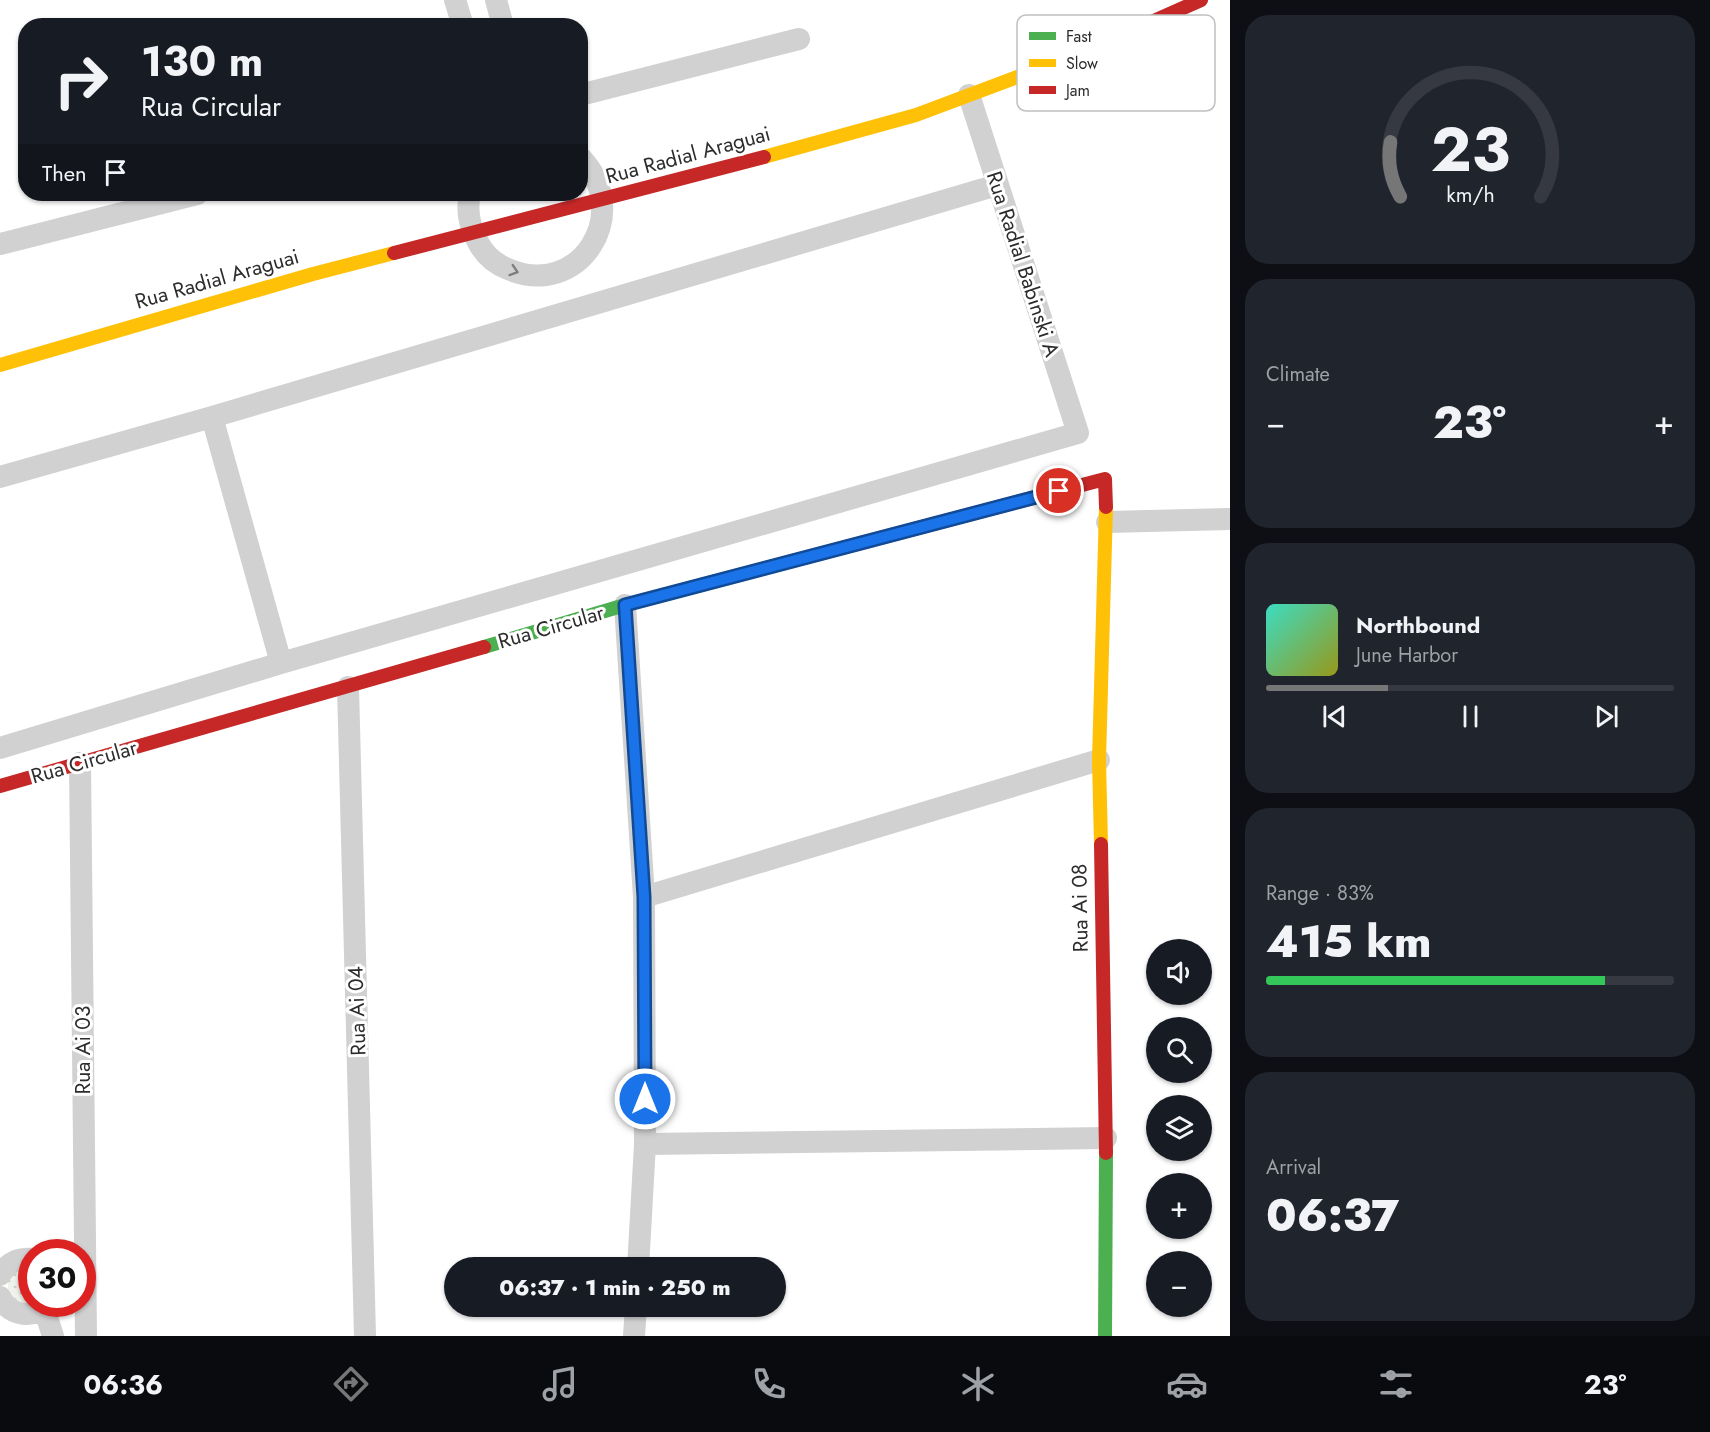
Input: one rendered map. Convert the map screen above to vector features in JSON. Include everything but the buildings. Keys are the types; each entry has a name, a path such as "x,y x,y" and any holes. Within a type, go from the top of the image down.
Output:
{"street":[{"path":"455,0 461,18"},
{"path":"496,0 501,18"},
{"name":"Rua Radial Araguai","path":"1168,15 1201,0"},
{"path":"588,93 799,39"},
{"name":"Rua Radial Araguai","path":"0,365 313,274 694,177 916,115 1017,76"},
{"name":"Rua Radial Babinski A","path":"281,663 1078,433 969,94"},
{"path":"470,201 469,216 473,232 480,246 490,257 502,267 516,273 530,275 552,273 573,265 594,243 603,214 603,199 599,182 588,165"},
{"path":"0,477 212,417 997,185"},
{"path":"0,244 169,201"},
{"path":"0,748 281,663 212,417"},
{"name":"Rua Ai 08","path":"1105,479 1107,522 1099,760 1106,1138 1105,1336"},
{"name":"Rua Circular","path":"0,786 625,605 1105,479"},
{"path":"1107,522 1230,519"},
{"path":"625,605 644,897 645,1144 639,1257"},
{"name":"Rua Ai 04","path":"348,687 365,1336"},
{"path":"644,897 1099,760"},
{"name":"Rua Ai 03","path":"81,764 84,1239"},
{"path":"645,1144 1106,1138"},
{"path":"0,1275 5,1267 18,1259"},
{"path":"1,1303 18,1312"},
{"path":"49,1317 53,1336"},
{"name":"Rua Ai 03","path":"85,1317 86,1336"},
{"path":"634,1336 635,1317"}],"shaded area":[{"path":"18,1270 18,1301 8,1293 8,1280"}],"traffic: fast":[{"path":"484,647 625,605 804,558"},
{"path":"1105,1336 1106,1153"}],"traffic: slow":[{"path":"764,157 916,115 1017,77"},
{"path":"0,365 313,274 394,253"},
{"path":"1101,844 1099,760 1106,507"}],"traffic: jam":[{"path":"1167,15 1201,0"},
{"path":"394,253 764,157"},
{"path":"804,558 1105,479 1106,507"},
{"path":"0,786 484,647"},
{"path":"1101,844 1106,1153"}],"route":[{"path":"645,1099 644,897 625,605 1059,491"}]}
